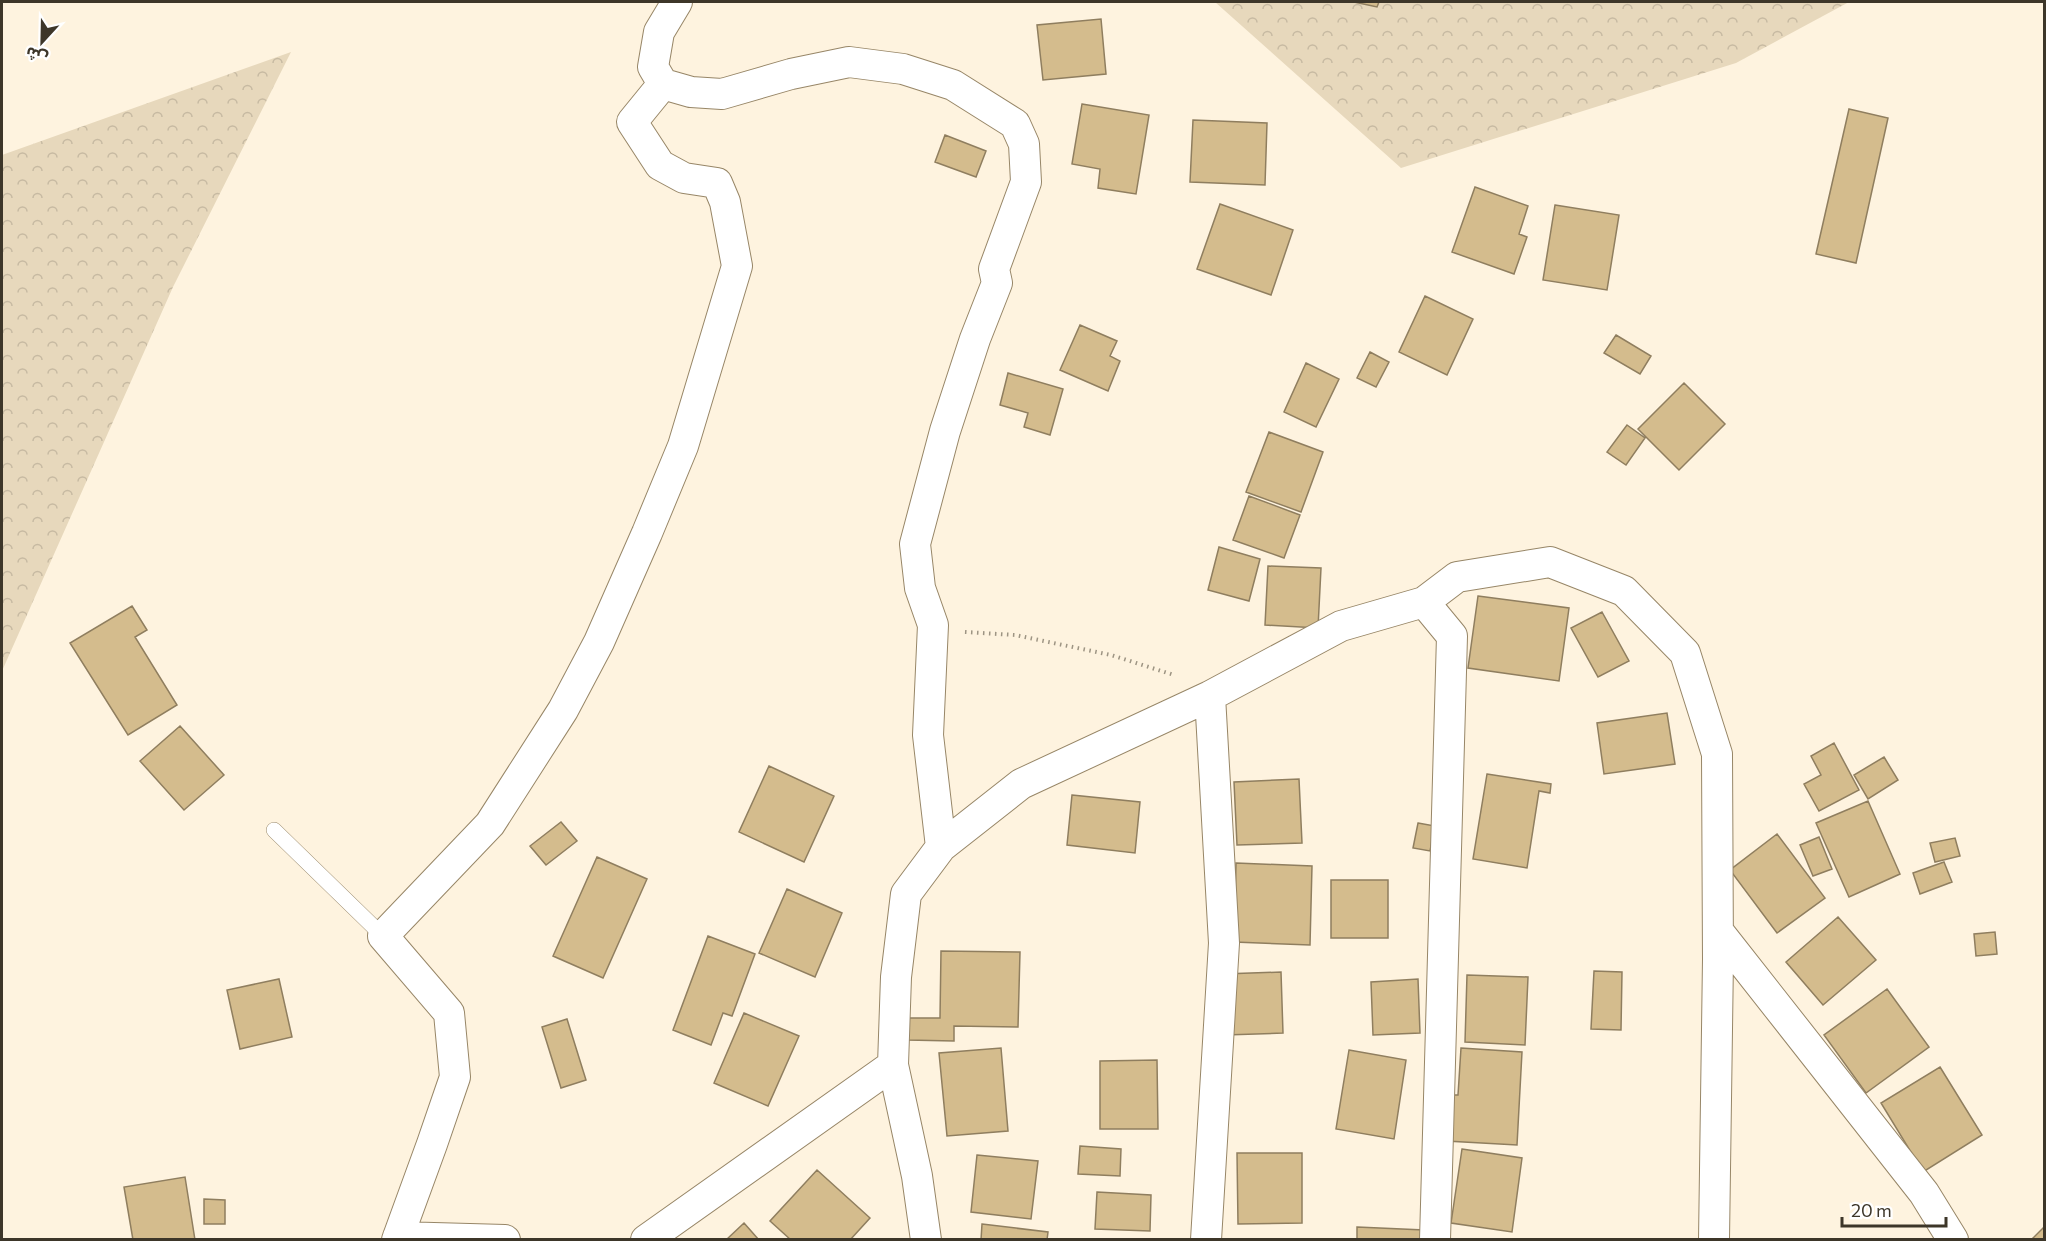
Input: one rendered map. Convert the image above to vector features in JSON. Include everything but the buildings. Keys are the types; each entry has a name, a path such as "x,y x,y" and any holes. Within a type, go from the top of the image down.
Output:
{"street":[{"path":"677,2 659,32 653,67 663,84 691,92 722,94 791,74 849,62 903,69 953,85 1015,124 1024,144 1026,182 994,269 997,283 975,339 945,431 915,544 920,588 933,625 928,735 941,847"},
{"path":"505,1239 398,1238 455,1077 449,1013 384,936 490,824 563,710 604,631 682,446 737,266 725,202 717,183 684,178 660,165 632,122 663,84"},
{"path":"926,1239 917,1176 893,1065 896,977 906,894 941,847 1021,784 1215,693 1341,626 1424,602 1456,577 1550,562 1624,591 1685,654 1717,754 1718,931 1714,1239"},
{"path":"1435,1239 1452,636 1456,577"},
{"path":"1424,602 1452,636"},
{"path":"1206,1239 1224,943 1215,693"},
{"path":"1718,931 1924,1193 1953,1239"},
{"path":"646,1239 893,1065"}],"lane":[{"path":"274,830 384,936"}],"path":[{"path":"933,631 1015,634 1111,655 1215,693"}],"green space":[{"path":"1215,2 1849,2 1736,63 1401,168"},
{"path":"291,52 173,287 2,671 2,155"}]}
